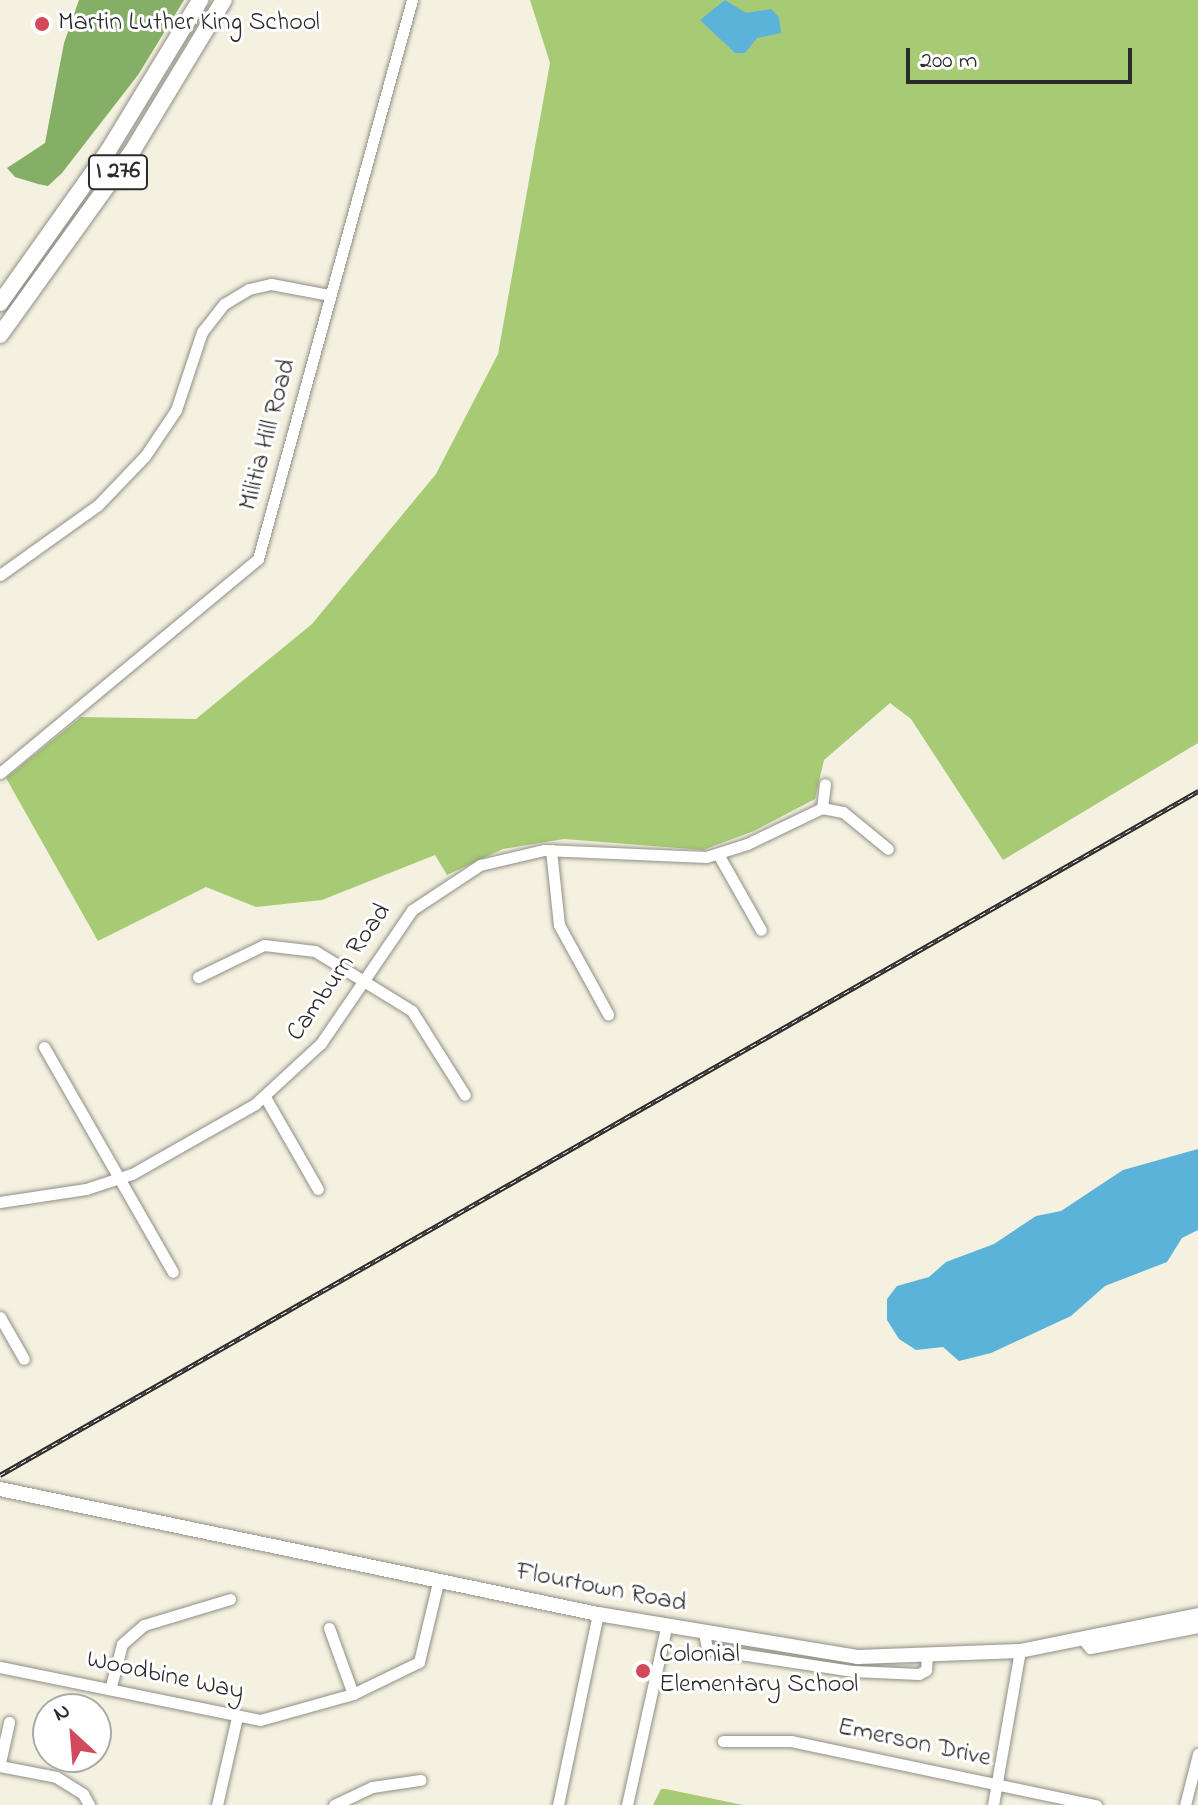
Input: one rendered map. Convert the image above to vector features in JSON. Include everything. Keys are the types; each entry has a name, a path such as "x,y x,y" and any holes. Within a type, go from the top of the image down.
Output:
{"highway":[{"name":"I 276","path":"0,303 108,151 200,0"},
{"name":"I 276","path":"0,335 133,150 224,0"}],"main road":[{"name":"Flourtown Road","path":"0,1489 598,1614 858,1657 927,1657 1020,1651 1198,1615"}],"street":[{"name":"Militia Hill Road","path":"0,773 258,559 412,0"},
{"path":"0,575 98,505 145,456 176,410 202,332 224,304 249,289 271,284 330,295"},
{"path":"825,784 822,808 843,812 888,849"},
{"name":"Camburn Road","path":"0,1202 120,1178 197,1140 265,1097 321,1043 402,921 443,885 480,865 551,850 675,858 718,854 822,808"},
{"path":"551,850 556,917 608,1014"},
{"path":"718,854 761,930"},
{"path":"198,977 256,948 285,944 325,956 412,1011 465,1095"},
{"path":"44,1047 173,1272"},
{"path":"265,1097 318,1189"},
{"path":"0,1317 24,1359"},
{"name":"Woodbine Way","path":"0,1667 111,1686 260,1720 353,1694 419,1662 438,1582"},
{"path":"111,1686 122,1644 144,1625 230,1599"},
{"path":"558,1805 598,1614"},
{"path":"627,1805 666,1627"},
{"path":"1082,1638 1090,1648 1198,1627"},
{"path":"329,1628 353,1694"},
{"path":"993,1805 1020,1651"},
{"path":"217,1805 237,1717"},
{"path":"9,1722 0,1764 56,1777 83,1794 89,1805"},
{"name":"Emerson Drive","path":"723,1741 768,1737 1096,1805"},
{"path":"1185,1805 1198,1754"},
{"path":"334,1805 372,1787 420,1780"}],"green space":[{"path":"79,0 184,0 138,75 62,173 48,186 15,177 7,168 45,143 64,43"},
{"path":"530,0 1198,0 1198,743 1003,860 911,719 890,703 824,760 815,799 754,831 703,850 564,839 503,849 447,875 435,855 322,900 256,907 206,887 98,941 6,778 81,717 196,719 312,624 436,474 498,354 550,63"},
{"path":"661,1789 666,1789 743,1805 653,1805"}],"water":[{"path":"725,0 746,13 771,9 779,17 781,33 757,38 745,53 735,53 700,20"},
{"path":"1198,1149 1198,1230 1182,1238 1167,1262 1105,1286 1071,1316 991,1353 959,1361 943,1347 916,1350 899,1339 887,1320 887,1299 897,1286 929,1277 946,1262 994,1244 1036,1216 1061,1211 1123,1170"}],"railway":[{"path":"0,1475 1198,791"}],"place":[{"name":"Martin Luther King School","path":"42,24"},
{"name":"Colonial Elementary School","path":"643,1671"}]}
